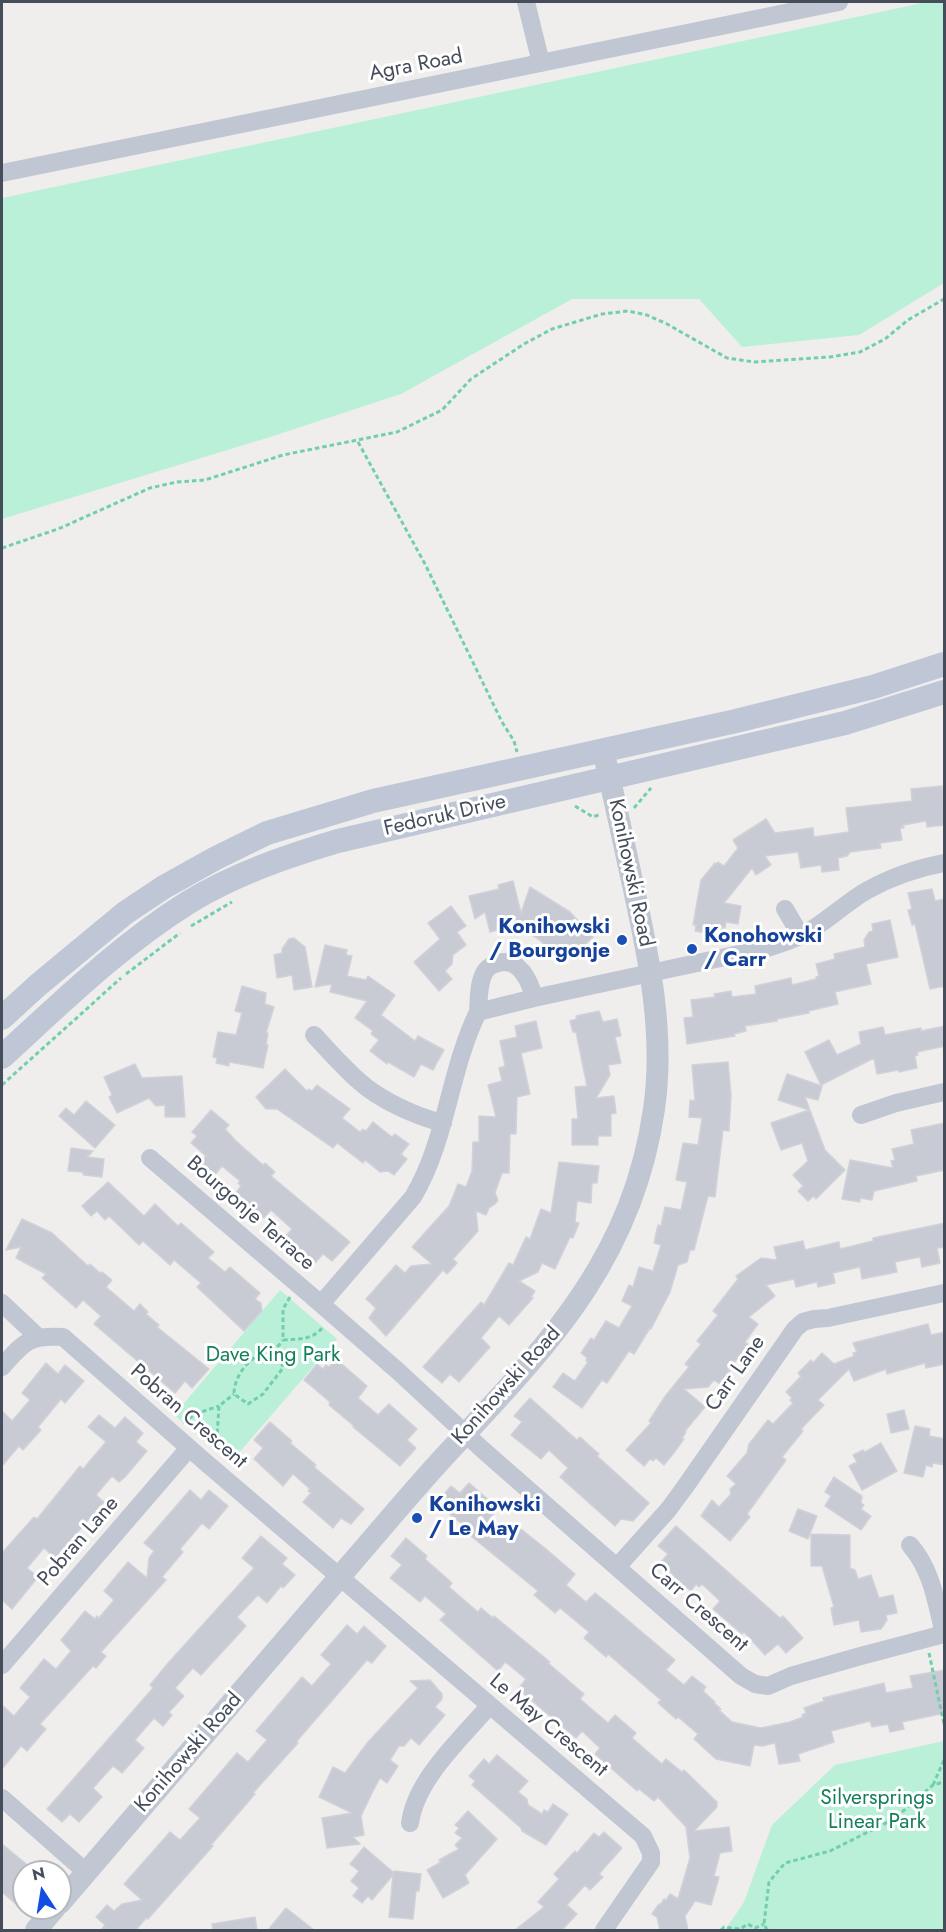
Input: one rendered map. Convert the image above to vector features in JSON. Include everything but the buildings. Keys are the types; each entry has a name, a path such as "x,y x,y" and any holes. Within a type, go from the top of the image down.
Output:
{"main road":[{"name":"Fedoruk Drive","path":"2,1018 125,913 164,887 267,833 373,801 603,751 873,687 945,664"},
{"name":"Fedoruk Drive","path":"2,1057 113,957 153,927 190,902 254,870 294,854 338,841 845,723 945,692"}],"street":[{"path":"526,2 541,63"},
{"name":"Agra Road","path":"2,173 839,2"},
{"name":"Konihowski Road","path":"72,1889 567,1318 599,1269 624,1222 643,1165 655,1100 658,1051 656,1015 645,944 603,751"},
{"path":"478,1012 760,950 801,936 881,883 945,862"},
{"path":"785,909 801,936"},
{"path":"327,1310 413,1197 430,1166 469,1031 478,1012 482,979 486,969 495,963 506,961 518,966 532,986 534,998"},
{"path":"314,1035 360,1082 375,1093 430,1120 443,1123"},
{"path":"861,1115 896,1103 945,1092"},
{"name":"Bourgonje Terrace","path":"150,1158 399,1372 466,1434"},
{"name":"Carr Lane","path":"617,1567 674,1502 795,1329 803,1322 945,1293"},
{"path":"2,1303 38,1337 25,1342 2,1367"},
{"name":"Pobran Crescent","path":"38,1337 63,1337 340,1577"},
{"name":"Carr Crescent","path":"466,1434 741,1676 755,1684 768,1686 791,1676 944,1634"},
{"name":"Pobran Lane","path":"2,1665 189,1448"},
{"path":"910,1545 931,1578 944,1634"},
{"name":"Le May Crescent","path":"340,1577 643,1836 651,1853 651,1862 604,1930"},
{"path":"410,1823 412,1810 428,1778 489,1706"},
{"path":"2,1798 86,1872"}],"path":[{"path":"2,548 57,529 150,488 177,482 205,480 283,455 358,442 397,432 442,410 471,379 524,344 552,329 602,314 628,311 647,315 727,358 753,362 788,361 860,352 885,339 908,320 945,299"},
{"path":"358,442 425,564 502,722 514,741 517,754"},
{"path":"568,807 576,806 593,817 616,811"},
{"path":"2,1085 124,975 185,929 241,897"},
{"path":"234,1394 234,1383 248,1363 263,1352 277,1348 284,1340 283,1309 300,1287"},
{"path":"284,1340 307,1338 318,1334 327,1310"},
{"path":"234,1394 248,1404 263,1394 283,1368 277,1348"},
{"path":"174,1433 195,1414 219,1406 234,1394"},
{"path":"204,1461 217,1437 219,1406"},
{"path":"926,1640 945,1724"},
{"path":"767,1930 764,1924 769,1882 785,1863 830,1851 894,1819 933,1785 945,1760"},
{"path":"933,1785 945,1782"},
{"path":"722,1930 724,1927 740,1929 748,1924 755,1928 764,1924"}],"green space":[{"path":"927,2 944,2 944,283 859,335 742,347 699,299 572,299 401,394 270,437 2,519 2,198"},
{"name":"Dave King Park","path":"280,1290 337,1339 231,1462 174,1415"},
{"name":"Silversprings Linear Park","path":"944,1741 944,1930 725,1930 744,1902 772,1825 835,1765"}],"place":[{"name":"Konihowski / Bourgonje","path":"622,940"},
{"name":"Konohowski / Carr","path":"692,949"},
{"name":"Konihowski / Le May","path":"417,1518"}]}
